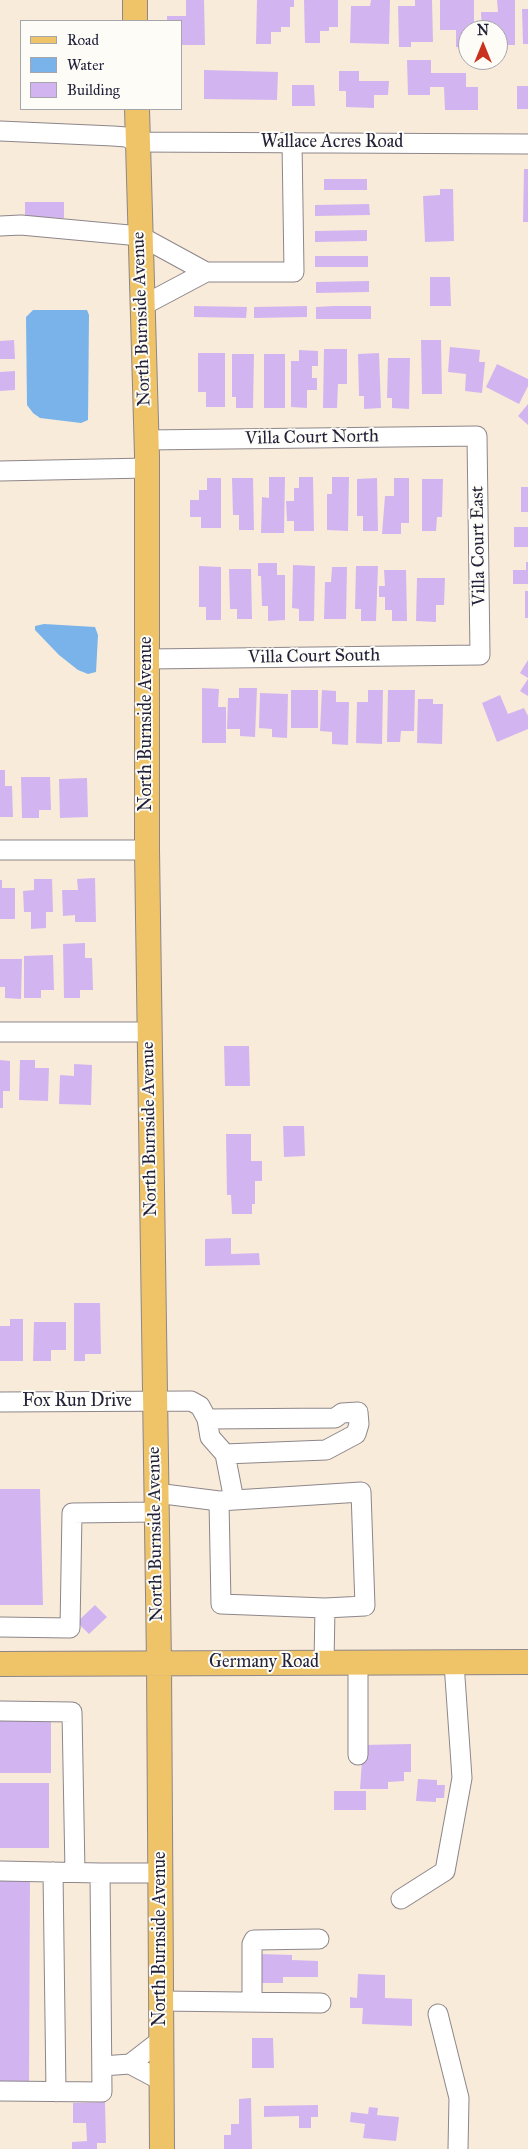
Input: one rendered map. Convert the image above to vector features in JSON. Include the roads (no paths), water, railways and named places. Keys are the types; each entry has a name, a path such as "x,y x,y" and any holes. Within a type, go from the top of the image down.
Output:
{"main road":[{"path":"135,0 136,20"},
{"name":"North Burnside Avenue","path":"136,110 147,468 147,850 159,1663 162,2149"},
{"name":"Germany Road","path":"0,1664 528,1662"}],"street":[{"name":"Wallace Acres Road","path":"0,131 126,137 137,142 528,144"},
{"path":"142,306 206,272 294,272 292,142"},
{"path":"0,226 21,225 140,236 206,272"},
{"name":"Villa Court North","path":"146,440 477,436"},
{"name":"Villa Court East","path":"477,436 480,654"},
{"path":"0,471 147,468"},
{"name":"Villa Court South","path":"148,658 480,654"},
{"path":"0,850 147,850"},
{"path":"0,1032 150,1032"},
{"name":"Fox Run Drive","path":"0,1402 196,1402 207,1419"},
{"path":"0,1627 70,1628 72,1513 156,1502 226,1500 361,1492 365,1606 325,1608 221,1604 226,1500 225,1454 210,1437 207,1419 336,1418 342,1413 358,1412 359,1424 356,1434 326,1450 225,1454"},
{"path":"324,1663 325,1608"},
{"path":"358,1663 358,1755"},
{"path":"401,1899 445,1871 462,1778 454,1663"},
{"path":"0,1711 72,1712 75,1872"},
{"path":"0,1872 160,1873"},
{"path":"53,1872 56,2092"},
{"path":"0,2092 102,2092 100,1873"},
{"path":"252,2002 252,1944 254,1940 319,1939"},
{"path":"161,2001 321,2003"},
{"path":"438,2014 459,2098 458,2149"},
{"path":"130,2064 162,2040"},
{"path":"102,2066 130,2064 162,2081"}],"water":[{"path":"33,310 87,310 89,315 88,420 81,423 40,418 27,405 26,317"},
{"path":"44,624 95,627 98,635 96,672 88,674 78,670 59,655 35,630 35,626"}]}
